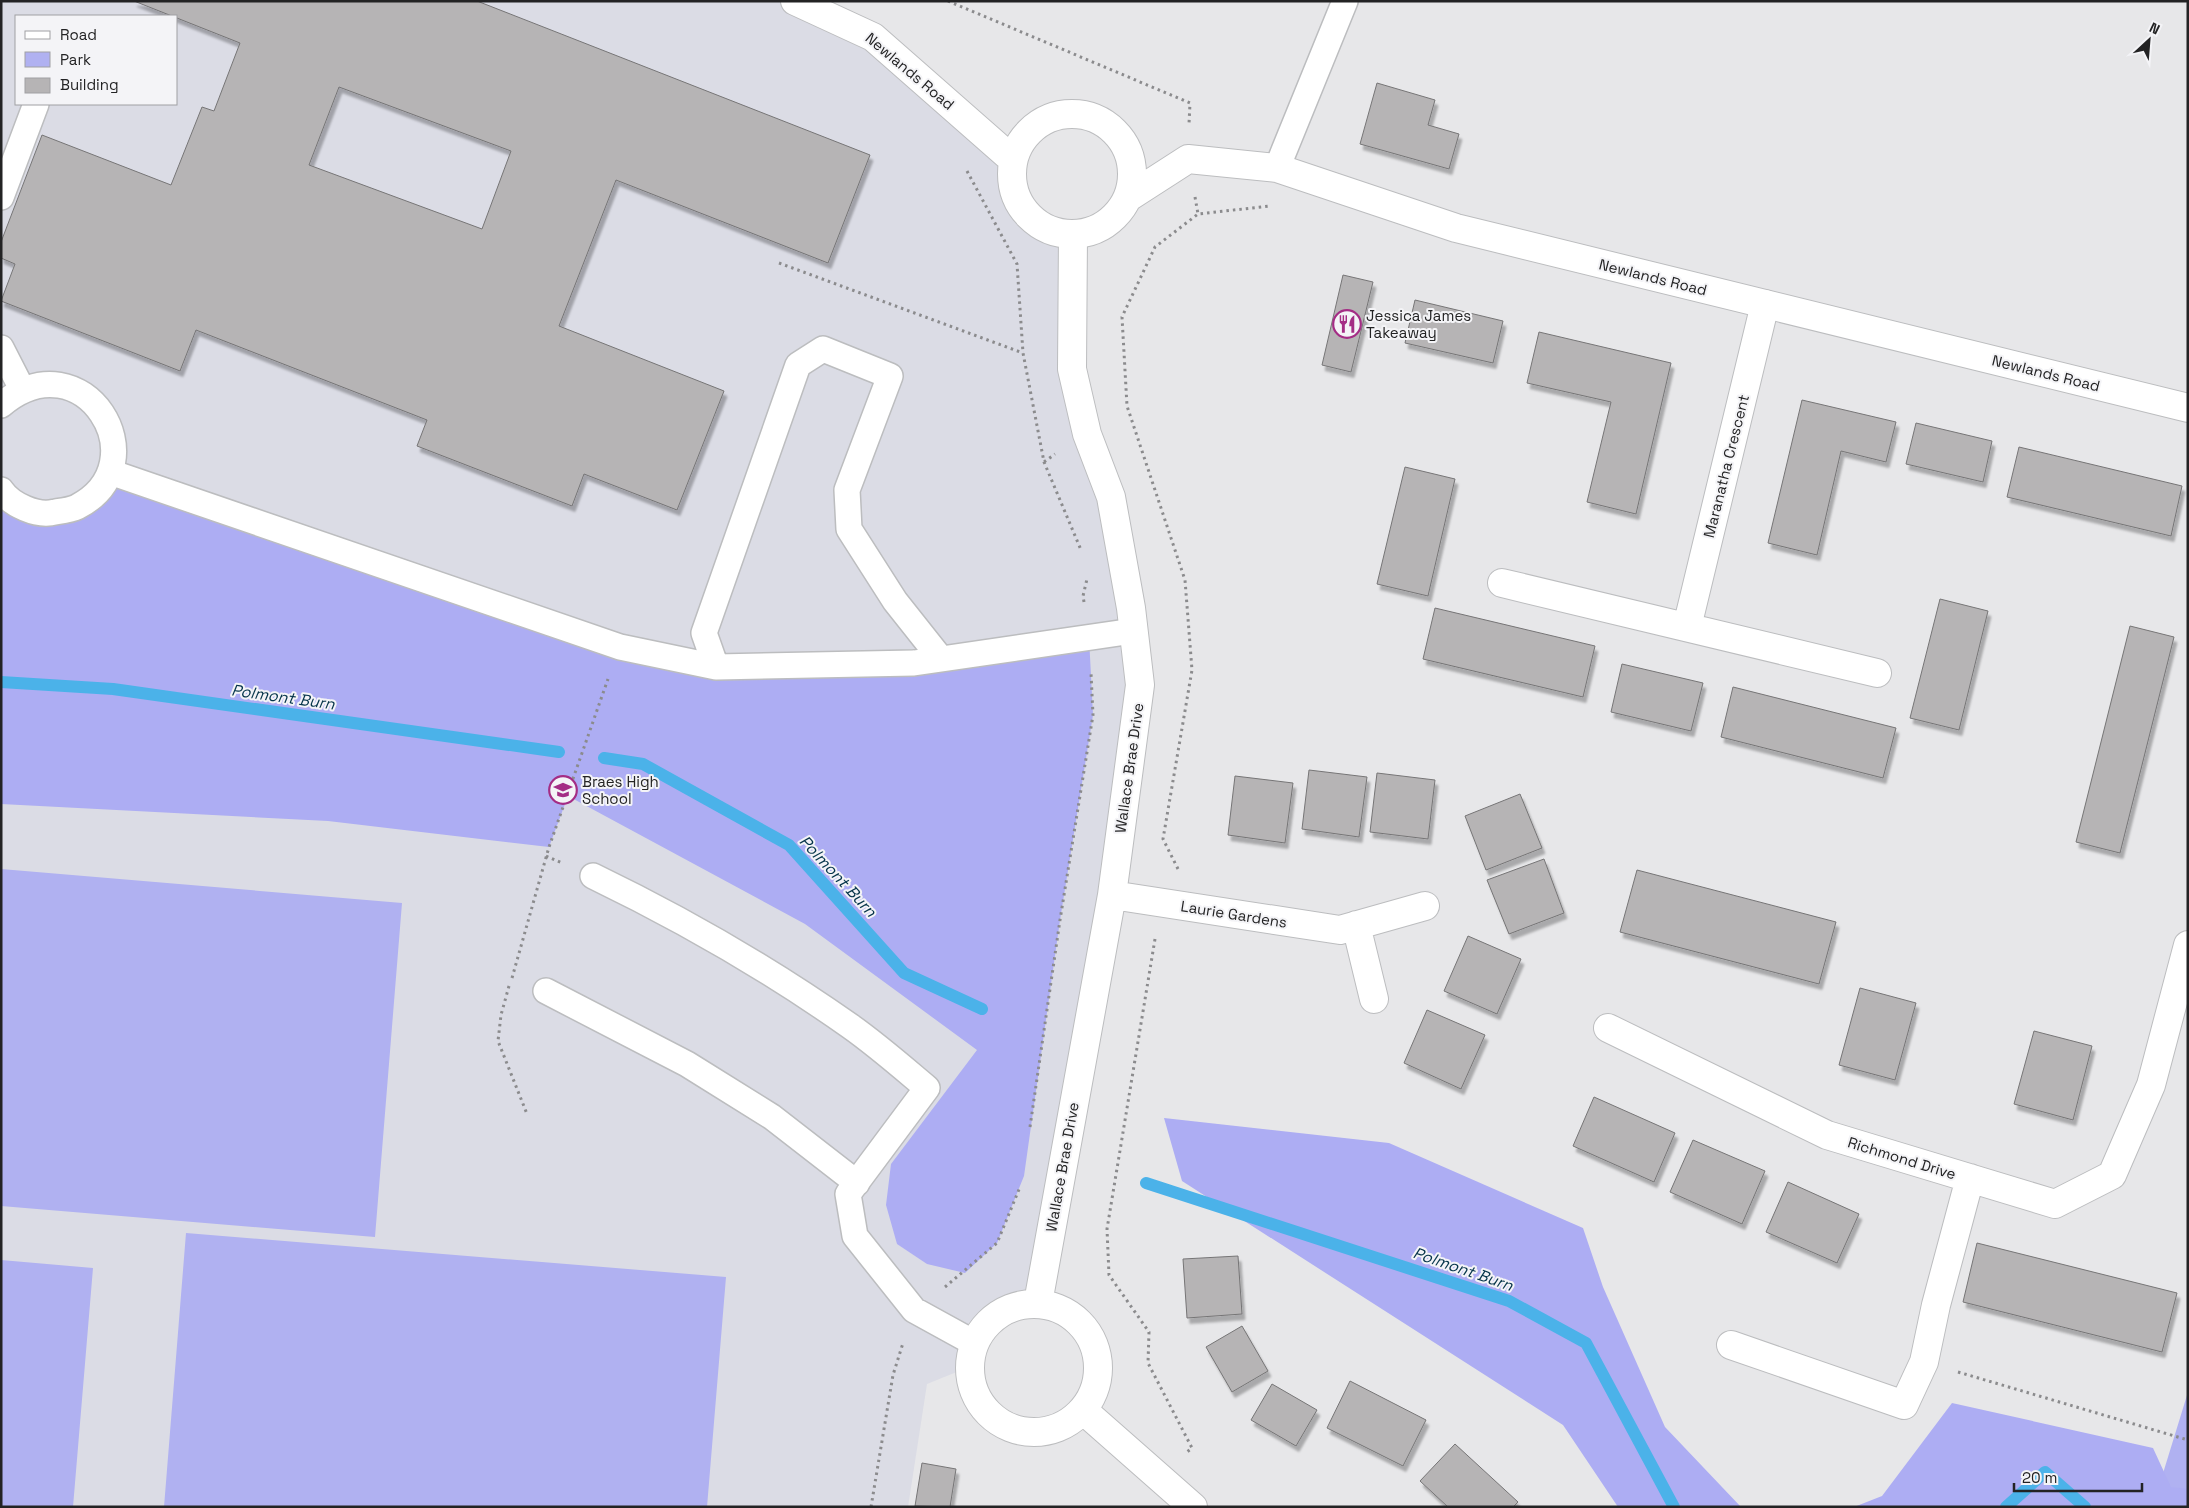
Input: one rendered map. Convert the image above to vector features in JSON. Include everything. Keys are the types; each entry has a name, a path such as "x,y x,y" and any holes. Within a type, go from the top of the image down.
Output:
{"street":[{"name":"Newlands Road","path":"795,1 873,36 1013,160"},
{"path":"1080,113 1102,120 1119,134 1130,153 1133,176 1129,197 1116,217 1096,230 1073,235 1053,231 1034,221 1020,205 1012,185 1013,160 1022,139 1038,123 1058,114 1080,113"},
{"name":"Newlands Road","path":"1188,159 1277,168 1456,228 2188,408"},
{"path":"1129,197 1188,159"},
{"name":"Wallace Brae Drive","path":"1038,1303 1112,895 1140,685 1111,497 1087,434 1072,369 1073,235"},
{"name":"Maranatha Crescent","path":"1687,628 1765,304"},
{"path":"1502,583 1877,674"},
{"name":"Laurie Gardens","path":"1112,895 1340,930 1425,906"},
{"path":"1356,925 1374,999"},
{"name":"Richmond Drive","path":"1608,1028 1827,1135 2055,1204 2112,1175 2151,1085 2188,946"},
{"path":"1731,1345 1904,1404 1924,1362 1936,1305 1970,1178"},
{"path":"1038,1303 1055,1306 1071,1314 1084,1326 1094,1342 1099,1361 1098,1379 1093,1396 1084,1411 1067,1424 1049,1431 1023,1432 1004,1426 980,1402 973,1388 969,1367 974,1343 984,1327 995,1316 1008,1308 1038,1303"},
{"path":"1084,1411 1193,1507"}],"lane":[{"path":"1277,168 1345,1"},
{"path":"1,196 36,105"},
{"path":"1,348 22,390"},
{"path":"716,667 704,633 798,365 824,349 890,376 846,490 849,529 895,601 941,659"},
{"path":"1,405 22,390 47,383 72,388 94,401 109,422 114,446 110,472 97,493 76,507 51,513 26,509 5,496 1,490"},
{"path":"110,472 620,648 716,667 914,663 1133,631"},
{"path":"593,876 645,901 764,969 851,1027 927,1088 848,1194 855,1236 914,1310 974,1343"},
{"path":"546,991 694,1069 772,1117 857,1183"}],"path":[{"path":"948,1 1190,103 1188,159 1198,214"},
{"path":"965,167 1017,264 1023,353 1044,462 1082,551"},
{"path":"1155,1473 1192,1448 1148,1363 1149,1332 1109,1275 1107,1229 1153,946 1166,904 1181,876 1163,839 1192,670 1185,580 1127,406 1122,317 1155,247 1198,214 1280,206"},
{"path":"779,263 1023,353"},
{"path":"1030,1128 1060,920 1093,715 1089,637 1083,596 1087,578"},
{"path":"527,1114 498,1040 501,1015 549,847 620,648"},
{"path":"871,1507 893,1375 914,1310 965,1273 997,1243 1021,1184"},
{"path":"1924,1362 2188,1440"}],"shaded area":[{"name":"Braes High School","path":"1,1 795,1 873,37 1013,160 1012,185 1020,205 1034,221 1053,231 1073,235 1072,369 1140,685 1038,1303 1008,1308 995,1316 984,1327 974,1343 969,1367 927,1384 908,1507 1,1507"},
{"path":"110,472 716,667 1089,637 1093,715 1060,920 1024,1176 997,1243 965,1273 927,1264 897,1244 886,1205 891,1164 977,1050 805,924 568,796 549,847 328,821 1,804 1,490 51,513"},
{"path":"1164,1118 1389,1143 1583,1228 1603,1287 1665,1427 1741,1507 1618,1507 1563,1425 1182,1181"},
{"path":"1952,1403 2153,1448 2171,1487 2188,1489 2188,1507 1854,1507 1882,1496"}],"green space":[{"path":"1,869 402,903 375,1237 1,1206"},
{"path":"186,1233 726,1277 707,1507 164,1507"},
{"path":"1,1260 93,1268 73,1507 1,1507"},
{"path":"2188,1392 2188,1494 2160,1483"}],"building":[{"path":"134,1 477,1 870,155 828,263 616,180 559,326 724,391 677,510 584,474 572,506 417,446 427,420 196,330 180,371 1,301 15,264 1,258 1,242 42,135 171,185 202,107 214,111 240,43 178,18 178,15 169,15","holes":["339,87 511,151 482,229 309,165"]},
{"path":"1377,83 1435,100 1428,125 1459,134 1449,169 1360,144"},
{"name":"Jessica James Takeaway","path":"1343,275 1373,282 1351,372 1322,365"},
{"path":"1415,300 1503,321 1493,363 1405,343"},
{"path":"1539,332 1671,363 1636,514 1587,502 1611,402 1527,383"},
{"path":"1802,400 1896,422 1886,462 1841,451 1817,555 1768,543"},
{"path":"1916,423 1992,441 1983,482 1906,464"},
{"path":"2019,447 2182,486 2171,536 2007,497"},
{"path":"1405,467 1455,479 1428,596 1377,584"},
{"path":"1940,599 1988,611 1959,730 1910,718"},
{"path":"1435,608 1595,646 1583,697 1423,659"},
{"path":"2130,626 2174,637 2120,853 2076,842"},
{"path":"1622,664 1703,683 1691,731 1611,712"},
{"path":"1733,687 1896,728 1883,778 1721,737"},
{"path":"1309,770 1367,777 1359,837 1302,829"},
{"path":"1377,773 1435,780 1428,839 1370,832"},
{"path":"1235,776 1293,783 1285,843 1228,835"},
{"path":"1520,794 1542,848 1486,870 1465,816"},
{"path":"1544,859 1564,913 1509,934 1487,880"},
{"path":"1637,870 1836,922 1819,984 1620,932"},
{"path":"1468,936 1521,959 1497,1014 1444,991"},
{"path":"1860,988 1916,1003 1895,1080 1839,1065"},
{"path":"1427,1010 1485,1035 1461,1089 1404,1063"},
{"path":"2034,1031 2092,1046 2073,1120 2014,1104"},
{"path":"1594,1097 1675,1133 1654,1182 1573,1146"},
{"path":"1693,1140 1765,1171 1742,1224 1670,1192"},
{"path":"1788,1182 1859,1214 1837,1263 1766,1232"},
{"path":"1977,1243 2177,1293 2162,1352 1963,1302"},
{"path":"1238,1256 1242,1314 1187,1318 1183,1259"},
{"path":"1242,1326 1268,1371 1232,1392 1206,1347"},
{"path":"1350,1381 1426,1420 1403,1466 1327,1428"},
{"path":"1272,1384 1317,1410 1296,1446 1251,1420"},
{"path":"1455,1444 1518,1502 1513,1507 1448,1507 1420,1481"},
{"path":"922,1463 956,1469 950,1507 915,1506"}],"waterway":[{"name":"Polmont Burn","path":"1,682 113,689 559,752"},
{"name":"Polmont Burn","path":"604,758 643,764 789,845 904,973 982,1009"},
{"name":"Polmont Burn","path":"1146,1183 1509,1301 1586,1343 1674,1507"},
{"name":"Polmont Burn","path":"2006,1507 2045,1472 2085,1507"}],"place":[{"name":"Jessica James Takeaway","path":"1347,324"},
{"name":"Braes High School","path":"563,790"}]}
